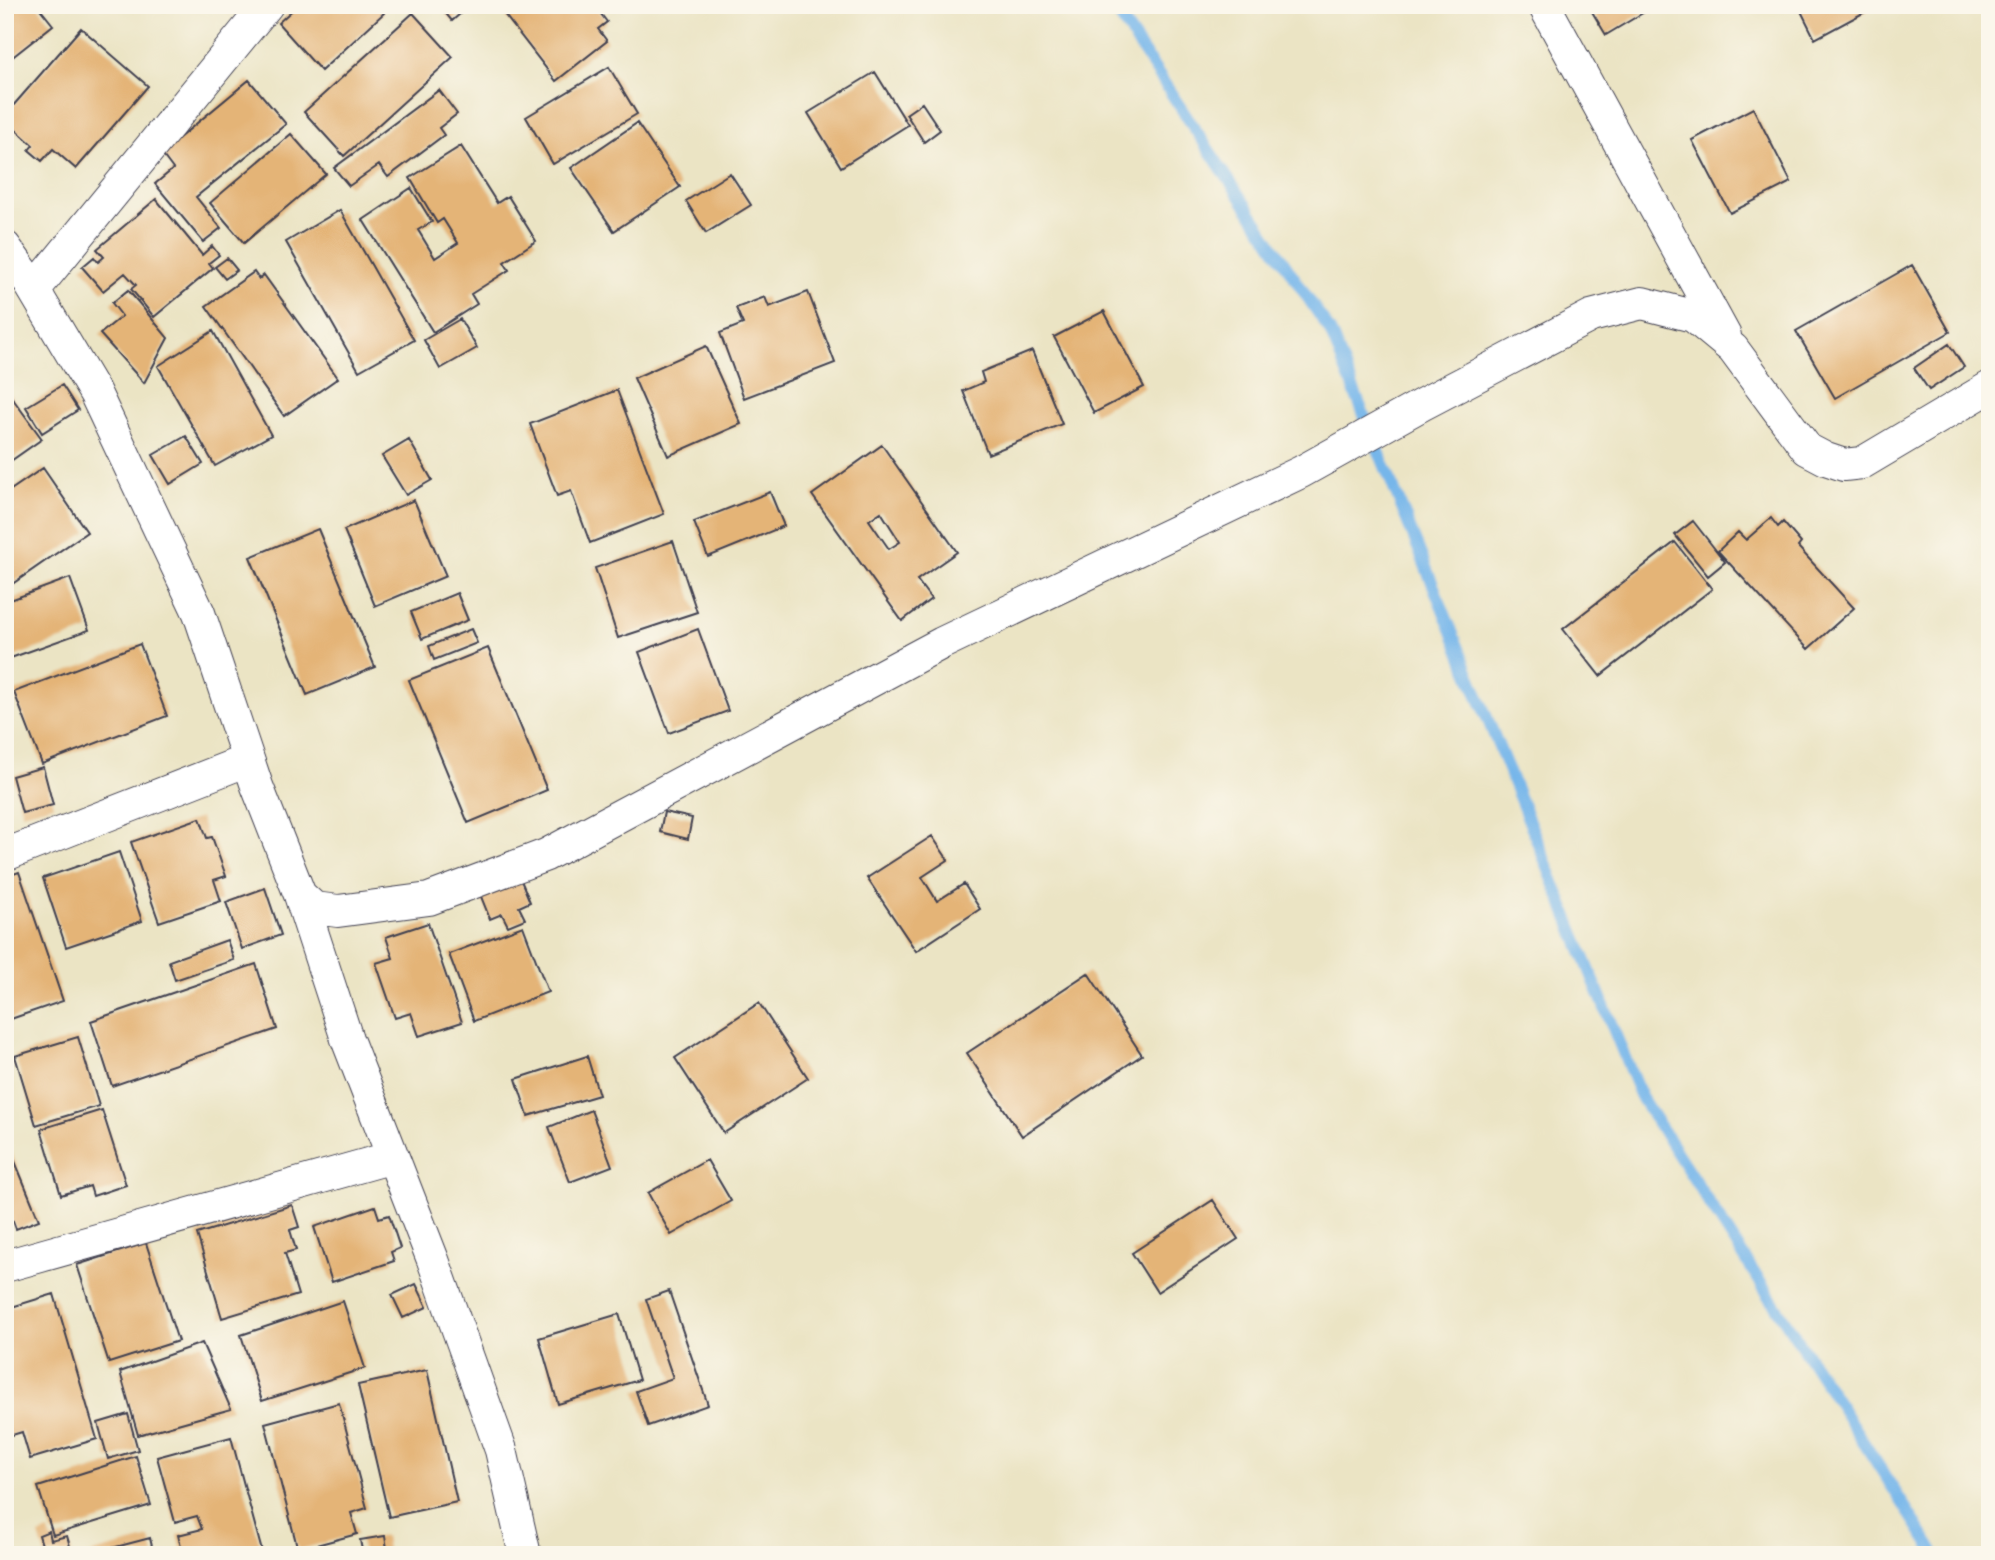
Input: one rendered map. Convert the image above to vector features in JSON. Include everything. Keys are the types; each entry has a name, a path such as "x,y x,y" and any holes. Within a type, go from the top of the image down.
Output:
{"street":[{"path":"34,290 267,5"},
{"path":"1544,5 1733,349 1807,449 1844,465 1862,463 1990,387"},
{"path":"5,247 96,393 199,613 248,760 300,895 347,1038 433,1260 501,1450 525,1555"},
{"path":"300,895 314,908 338,911 429,899 546,855 942,643 1301,472 1591,316 1642,303 1693,316 1733,349"},
{"path":"5,855 248,760"},
{"path":"5,1266 393,1157"}],"building":[{"path":"5,5 37,5 53,25 5,63"},
{"path":"298,5 377,5 384,13 321,71 278,23"},
{"path":"439,5 470,5 452,21"},
{"path":"497,5 594,5 607,22 598,29 607,41 556,81"},
{"path":"1588,5 1656,5 1606,35"},
{"path":"1798,5 1878,5 1815,39"},
{"path":"413,13 453,57 344,156 304,112"},
{"path":"81,28 148,86 76,169 53,149 42,161 29,150 33,145 5,120 5,115"},
{"path":"609,67 637,114 553,164 526,117"},
{"path":"875,72 908,125 841,167 808,113"},
{"path":"249,80 286,124 196,197 221,228 203,242 155,184 173,169 161,153"},
{"path":"439,90 457,114 439,128 444,135 388,177 379,165 349,186 334,168"},
{"path":"922,103 940,130 924,142 906,114"},
{"path":"1753,108 1791,182 1730,213 1692,140"},
{"path":"637,123 680,187 614,231 571,168"},
{"path":"291,134 326,174 244,243 210,203"},
{"path":"461,146 497,203 508,196 536,241 504,262 509,270 471,294 477,304 433,332 363,220 411,188 432,222 418,230 435,258 458,243 443,219 437,223 410,178"},
{"path":"730,173 751,205 706,233 686,201"},
{"path":"156,199 202,255 212,246 219,255 209,263 213,268 154,317 131,289 136,285 125,273 103,291 82,267 94,257 98,262 104,257 97,249"},
{"path":"340,210 414,340 359,371 286,242"},
{"path":"227,258 237,270 225,279 215,267"},
{"path":"1912,265 1950,332 1835,398 1796,331"},
{"path":"254,272 259,279 264,275 338,378 284,416 206,306"},
{"path":"128,290 168,338 144,383 100,334 122,316 112,303"},
{"path":"808,292 835,363 744,398 720,333 743,324 736,308 765,297 769,307"},
{"path":"1104,311 1144,387 1094,413 1054,337"},
{"path":"460,319 477,348 440,369 424,340"},
{"path":"213,331 271,435 215,466 158,366"},
{"path":"1949,344 1964,367 1929,390 1914,368"},
{"path":"706,346 741,424 668,456 634,378"},
{"path":"1032,351 1062,424 988,454 963,391 984,382 981,372"},
{"path":"62,385 78,410 42,433 26,407"},
{"path":"5,388 42,439 5,465"},
{"path":"617,390 664,514 590,543 571,491 557,496 530,424"},
{"path":"186,436 203,464 170,484 153,455"},
{"path":"409,440 432,480 406,495 382,456"},
{"path":"882,445 957,552 917,580 931,599 902,621 812,495","holes":["881,512 900,542 889,549 869,520"]},
{"path":"43,468 87,532 5,589 5,494"},
{"path":"770,492 784,526 708,557 694,522"},
{"path":"414,500 446,576 375,606 344,530"},
{"path":"1771,518 1778,527 1783,522 1801,543 1798,547 1854,608 1808,649 1718,551 1738,532 1746,540"},
{"path":"1693,521 1725,562 1708,576 1675,535"},
{"path":"318,529 375,667 307,695 250,557"},
{"path":"673,541 697,612 618,638 595,568"},
{"path":"1675,542 1712,589 1600,676 1563,629"},
{"path":"70,578 89,630 5,660 5,602"},
{"path":"457,593 468,620 422,639 411,612"},
{"path":"471,629 477,643 434,660 429,646"},
{"path":"698,629 728,711 669,733 639,652"},
{"path":"140,644 167,716 42,764 14,692"},
{"path":"488,648 547,790 468,823 409,680"},
{"path":"43,767 53,805 22,813 12,776"},
{"path":"664,812 692,818 688,839 660,832"},
{"path":"200,818 207,838 212,837 226,876 214,880 221,901 159,922 131,842"},
{"path":"932,836 948,860 922,877 937,901 964,884 980,909 916,951 867,878"},
{"path":"119,852 142,921 66,947 43,878"},
{"path":"19,872 63,1001 5,1021 5,877"},
{"path":"518,873 530,902 519,907 525,919 508,926 502,914 490,919 478,889"},
{"path":"265,888 281,935 242,949 226,902"},
{"path":"428,923 462,1022 419,1036 411,1013 395,1018 376,963 393,958 386,937"},
{"path":"523,926 548,992 474,1021 449,954"},
{"path":"227,940 234,960 175,980 169,961"},
{"path":"256,964 277,1029 112,1086 91,1021"},
{"path":"1088,973 1142,1055 1022,1136 967,1053"},
{"path":"759,1003 808,1078 724,1133 675,1058"},
{"path":"78,1037 99,1106 36,1125 15,1056"},
{"path":"587,1056 599,1095 528,1116 516,1079"},
{"path":"102,1110 126,1185 93,1196 90,1186 61,1195 41,1129"},
{"path":"591,1110 612,1166 570,1182 549,1127"},
{"path":"5,1137 39,1220 16,1229 13,1221 5,1225"},
{"path":"707,1160 731,1201 671,1235 648,1193"},
{"path":"1213,1200 1238,1239 1157,1292 1132,1253"},
{"path":"292,1205 299,1227 290,1230 296,1250 285,1253 298,1295 222,1318 197,1234"},
{"path":"375,1206 379,1218 389,1215 400,1248 391,1252 394,1261 332,1282 314,1227"},
{"path":"146,1243 178,1341 109,1363 77,1265"},
{"path":"416,1284 427,1307 403,1318 392,1295"},
{"path":"669,1291 708,1405 648,1426 636,1391 673,1378 646,1299"},
{"path":"54,1294 97,1439 30,1459 22,1432 9,1436 5,1422 5,1309"},
{"path":"343,1301 365,1368 262,1401 241,1335"},
{"path":"619,1314 639,1380 558,1404 539,1338"},
{"path":"202,1343 231,1409 138,1435 120,1372"},
{"path":"427,1370 457,1502 389,1517 358,1385"},
{"path":"339,1403 367,1508 351,1513 357,1534 298,1550 265,1423"},
{"path":"128,1414 138,1450 108,1459 98,1423"},
{"path":"231,1437 263,1555 183,1555 178,1535 202,1529 197,1516 175,1522 157,1457"},
{"path":"136,1456 151,1505 53,1535 38,1487"},
{"path":"49,1531 51,1540 67,1536 72,1553 45,1555 39,1535"},
{"path":"385,1536 388,1555 363,1555 360,1540"},
{"path":"150,1538 154,1555 89,1554"}],"waterway":[{"path":"1112,5 1330,331 1641,1097 1936,1555"}]}
